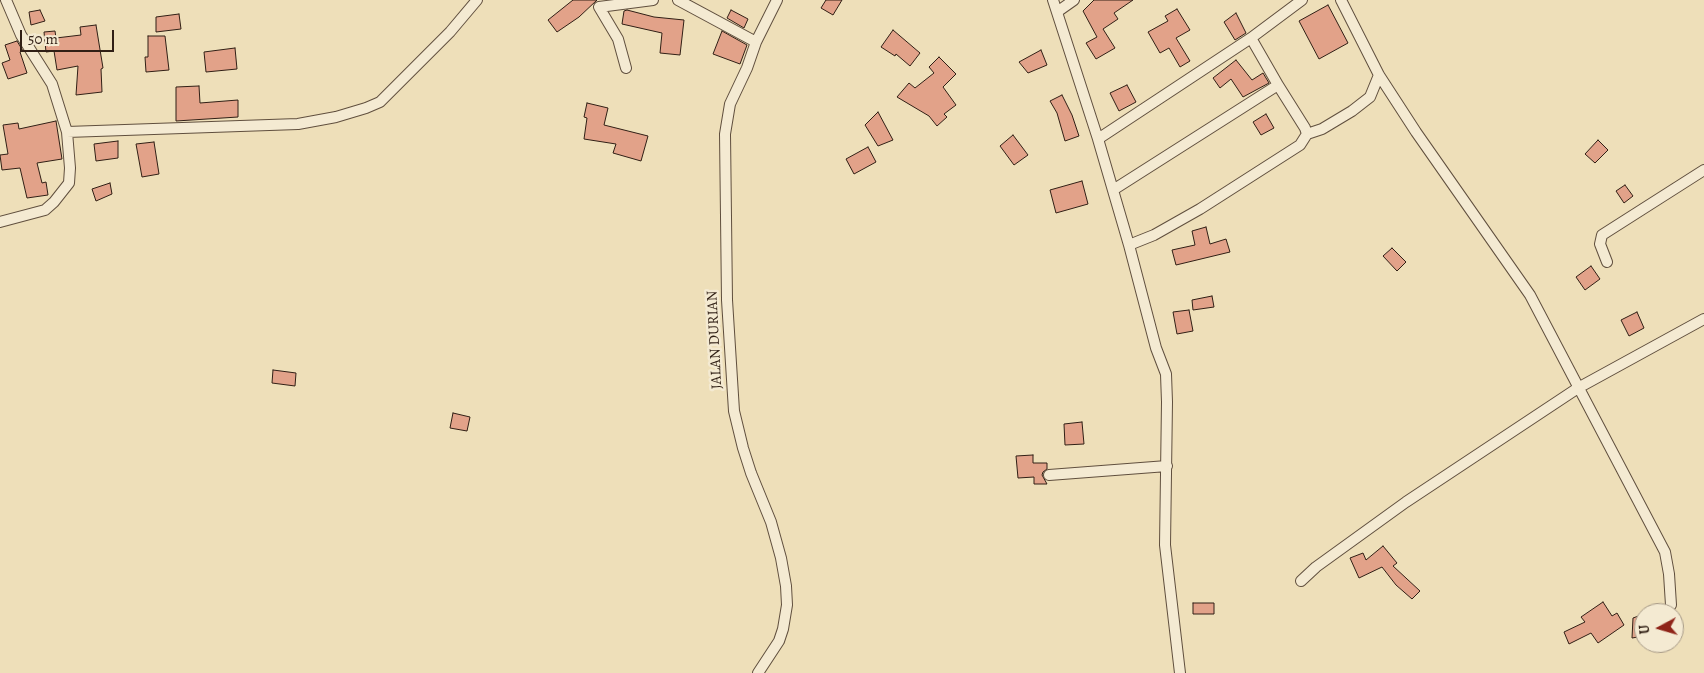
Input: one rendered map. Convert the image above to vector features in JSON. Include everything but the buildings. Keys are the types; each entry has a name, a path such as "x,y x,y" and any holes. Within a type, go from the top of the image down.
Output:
{"street":[{"path":"0,222 45,210 69,183 70,168 67,132 52,84 21,35 6,0"},
{"path":"67,132 298,124 336,117 366,108 380,102 450,32 477,0"},
{"path":"626,68 618,38 598,4 653,0"},
{"path":"678,0 756,42"},
{"name":"JALAN DURIAN","path":"758,673 779,641 787,605 782,567 771,522 751,473 734,411 727,300 725,134 730,104 747,68 756,42 777,0"},
{"path":"1054,0 1098,139 1129,245 1156,348 1166,374 1167,466 1165,545 1180,673"},
{"path":"1057,12 1074,0"},
{"path":"1098,139 1251,38 1302,0"},
{"path":"1340,0 1379,75 1416,132 1530,295 1665,552 1672,603"},
{"path":"1251,38 1278,85 1300,117 1307,134"},
{"path":"1129,245 1154,235 1200,209 1300,145 1307,134 1322,129 1352,111 1370,97 1379,75"},
{"path":"1113,190 1278,85"},
{"path":"1607,262 1601,248 1600,240 1602,235 1704,170"},
{"path":"1301,581 1316,567 1406,502 1578,388 1704,319"},
{"path":"1049,475 1167,466"}]}
